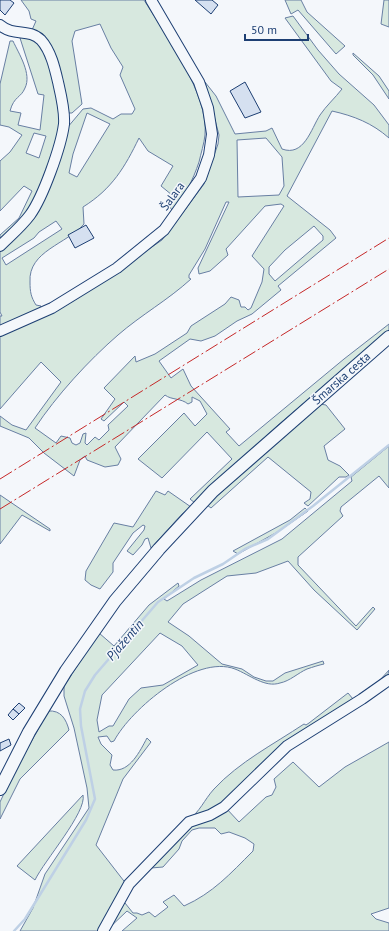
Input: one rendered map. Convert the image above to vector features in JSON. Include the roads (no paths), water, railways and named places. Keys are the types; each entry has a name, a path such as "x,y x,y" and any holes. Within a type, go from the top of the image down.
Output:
{"main road":[{"name":"Šmarska cesta","path":"0,789 29,732 66,671 115,601 196,507 294,419 389,338"}],"street":[{"name":"Šalara","path":"0,331 52,308 117,268 164,230 201,178 209,155 212,134 208,108 199,82 151,0"},
{"path":"0,25 11,32 27,32 41,40 44,44 50,54 56,73 64,123 59,147 31,214 0,246"},
{"path":"103,931 129,884 189,822 210,815 224,806 287,746 362,699 389,680"}],"waterway":[{"name":"Pjažentin","path":"14,931 25,919 86,820 95,799 81,726 80,709 85,691 95,675 158,602 194,578 223,564 245,549 268,539 313,506 389,445"}]}
